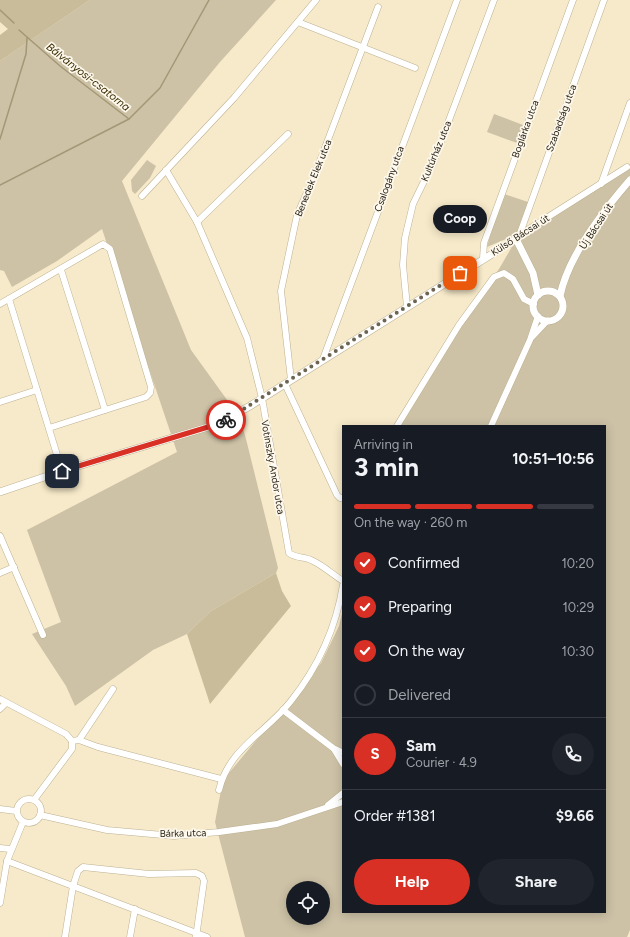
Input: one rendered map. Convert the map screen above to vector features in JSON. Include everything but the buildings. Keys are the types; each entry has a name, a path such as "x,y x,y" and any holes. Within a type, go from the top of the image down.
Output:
{"main road":[{"name":"Új Bácsai út","path":"547,321 557,318 563,310 560,296 566,275 605,208 630,180"},
{"name":"Külső Bácsai út","path":"0,492 62,471 218,424 250,406 517,237"},
{"path":"517,237 533,273 538,295 534,304 538,316 547,321"},
{"path":"533,273 549,291 560,296"},
{"name":"Új Bácsai út","path":"538,295 549,291 566,275"}],"street":[{"path":"142,196 234,98 316,0"},
{"name":"Csalogány utca","path":"323,359 456,0"},
{"name":"Kultúrház utca","path":"407,307 403,265 405,238 413,204 433,163 494,0"},
{"name":"Boglárka utca","path":"483,259 484,243 491,222 573,0"},
{"name":"Szabadság utca","path":"517,237 604,0"},
{"name":"Benedek Elek utca","path":"342,498 337,495 288,382 281,291 297,215 314,177 378,7"},
{"path":"298,22 415,68"},
{"path":"600,184 630,103"},
{"path":"197,222 288,134"},
{"name":"Külső Bácsai út","path":"517,237 627,167"},
{"name":"Votinszky Andor utca","path":"166,170 197,222 247,338 262,398 289,553 294,557 306,558 314,561 342,580"},
{"path":"0,304 61,270 103,244 110,249 151,387 150,393 146,397 49,428"},
{"path":"61,270 105,410"},
{"path":"398,425 459,325 494,277 504,273 512,277 524,299 534,304"},
{"path":"9,299 62,471"},
{"name":"Új Bácsai út","path":"491,425 530,340 538,316"},
{"name":"Új Bácsai út","path":"530,340 547,321"},
{"path":"0,402 38,390"},
{"path":"0,536 43,635"},
{"path":"0,573 14,567"},
{"path":"219,790 221,779 234,756 291,702 310,673 327,644 340,608 342,593"},
{"path":"34,800 72,749 76,740 113,689"},
{"path":"0,699 76,740 221,779"},
{"path":"0,709 6,703"},
{"path":"283,710 333,748 342,752"},
{"path":"333,748 342,762"},
{"path":"323,808 342,794"},
{"path":"28,798 34,800 40,807 40,815 32,823 23,822 18,818 16,811 21,801 28,798"},
{"path":"323,808 342,802"},
{"name":"Bárka utca","path":"40,815 107,830 174,836 262,827 292,820 323,808"},
{"path":"0,809 16,811"},
{"path":"0,902 10,849 23,822"},
{"path":"0,848 10,849"},
{"path":"7,861 135,909 196,935 208,937"},
{"path":"65,937 73,886 78,871 83,867 149,874 196,873 202,876 204,881 196,935"},
{"path":"130,937 135,909"}],"shaded area":[{"path":"0,0 90,0 0,61 0,35 8,29 0,22"},
{"path":"90,0 276,0 220,62 122,181 191,350 238,415 245,435 278,568 276,573 211,611 187,634 153,650 75,706 66,686 32,634 61,622 27,530 177,452 102,229 57,261 12,287 4,271 0,270 0,61"},
{"path":"494,114 523,125 517,143 487,132"},
{"path":"147,160 156,166 150,178 135,194 132,191 131,180"},
{"path":"630,164 630,930 627,937 245,937 215,822 223,780 321,663 339,626 342,613 342,913 606,913 606,425 394,425 429,368 499,269 520,233 487,247 501,193 531,203 522,231"},
{"path":"276,573 282,591 291,606 210,704 187,634 211,611"}],"waterway":[{"name":"Bálványosi-csatorna","path":"0,185 129,119 160,88 209,0"},
{"name":"Bálványosi-csatorna","path":"0,10 14,23"},
{"name":"Bálványosi-csatorna","path":"19,30 60,66 129,119"},
{"path":"0,139 26,54 27,38"}],"way so far":[{"path":"226,420 235,416 460,273"}],"place":[{"name":"Coop","path":"460,273"}],"route":[{"path":"62,471 218,424 226,420"}]}
